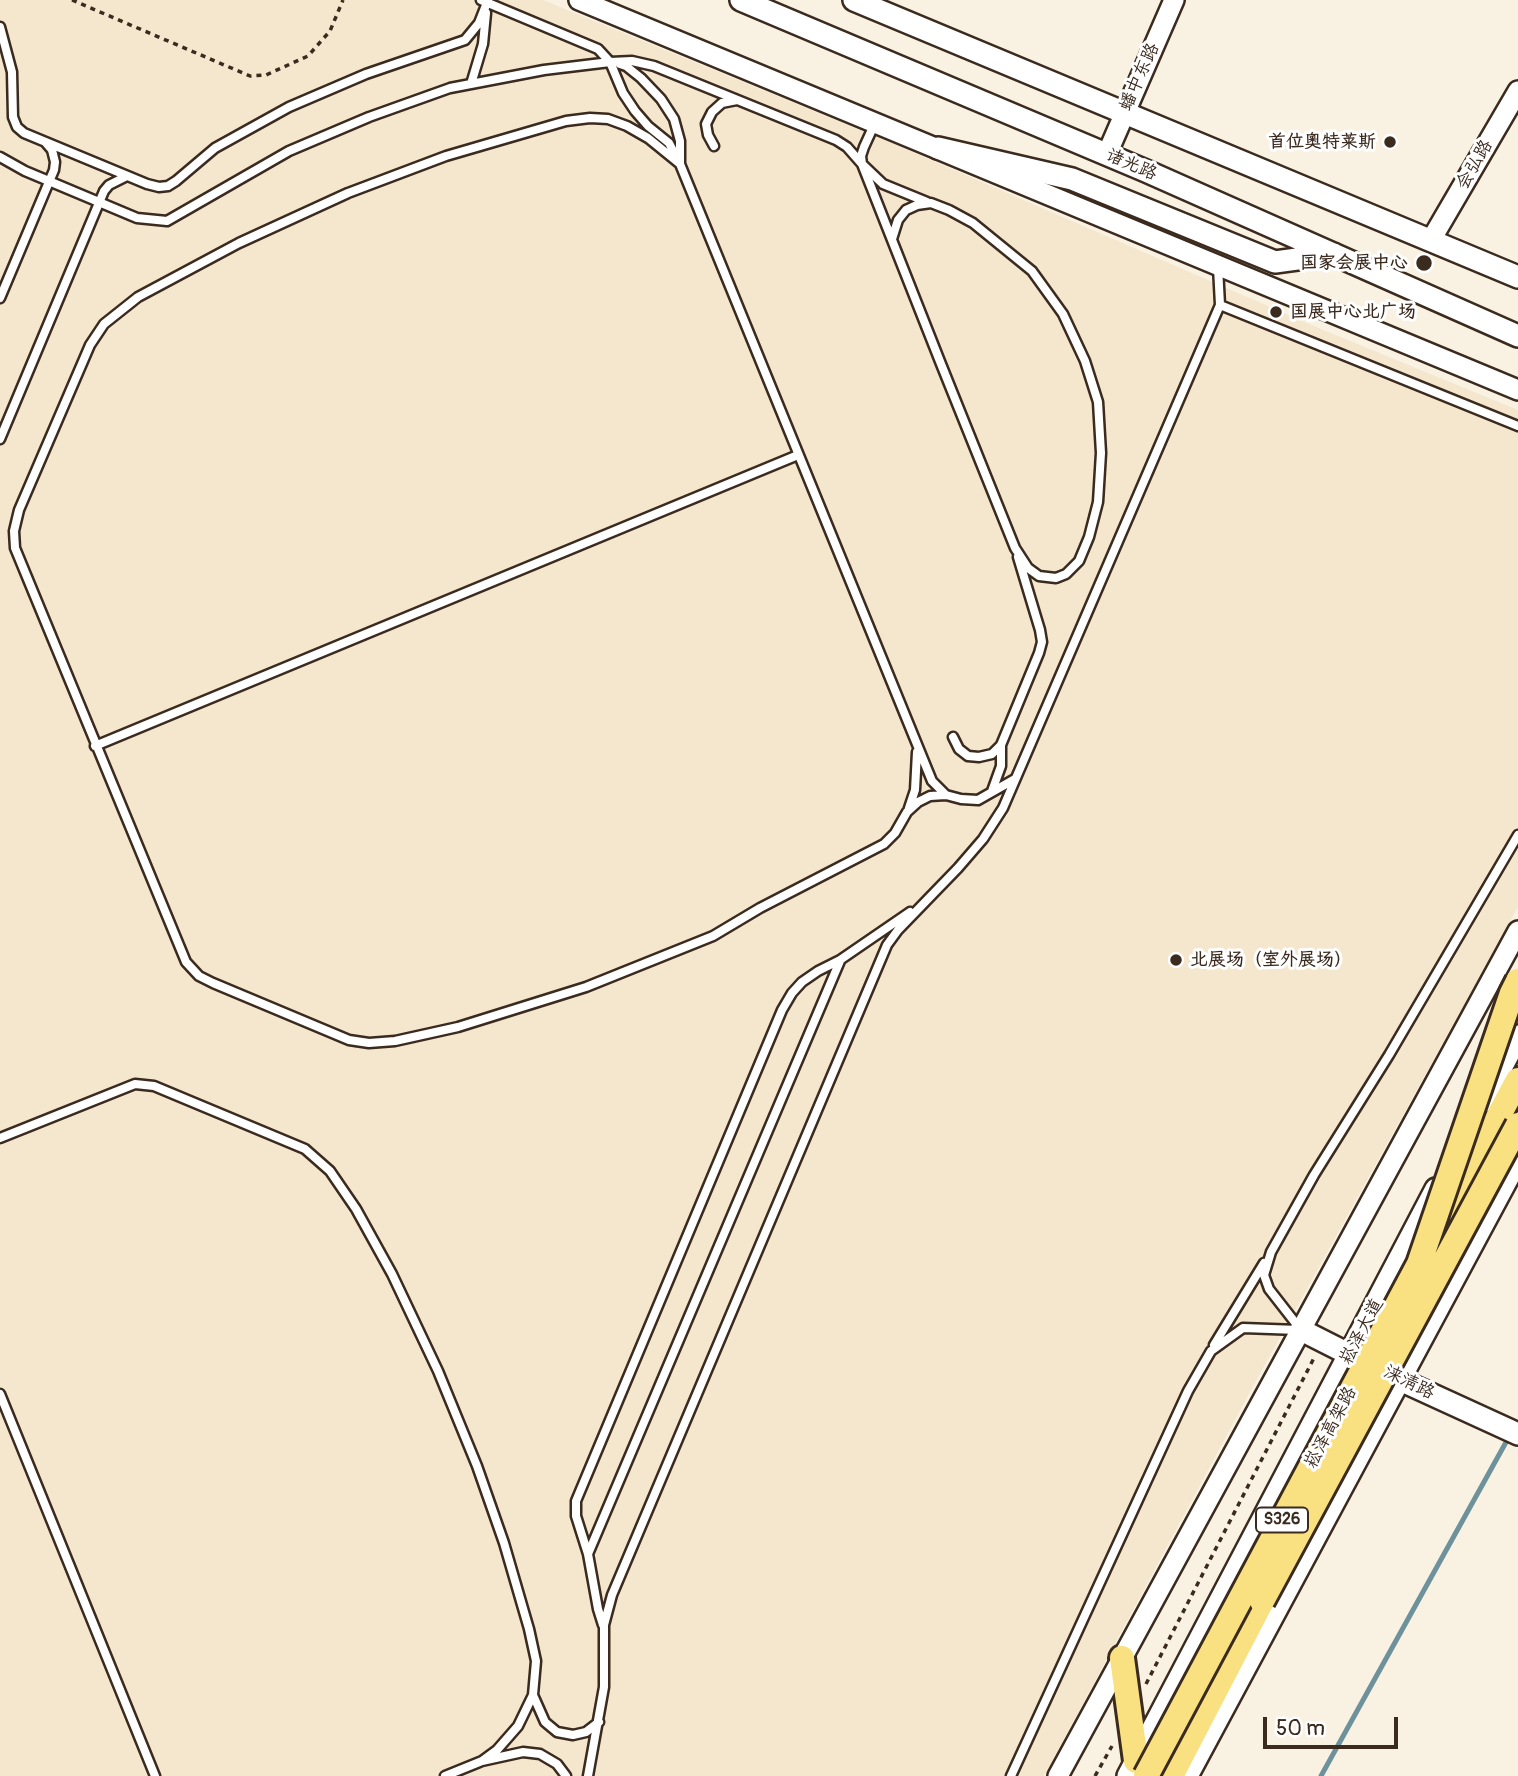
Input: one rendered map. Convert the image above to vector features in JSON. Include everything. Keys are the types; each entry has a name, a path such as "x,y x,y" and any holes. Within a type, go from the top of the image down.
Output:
{"main road":[{"name":"诸光路","path":"741,0 1107,155 1518,336"},
{"path":"854,0 1518,277"},
{"path":"938,148 1072,179 1275,262 1334,254"},
{"path":"1419,1264 1518,981"},
{"name":"崧泽大道","path":"1137,1771 1351,1353 1518,1036"},
{"name":"崧泽高架路","path":"1137,1771 1419,1264 1518,1080"},
{"name":"崧泽高架路","path":"1171,1776 1518,1125"},
{"path":"1185,1776 1518,1158"},
{"name":"涞清路","path":"1301,1330 1351,1353 1399,1380 1518,1434"},
{"path":"1185,1776 1262,1601"},
{"path":"1122,1658 1137,1771"}],"street":[{"path":"579,0 1518,390"},
{"name":"蟠中东路","path":"1107,155 1174,0"},
{"name":"会弘路","path":"1431,240 1518,91"},
{"path":"1058,1776 1518,931"}],"lane":[{"path":"485,1 598,49 610,62 623,93 635,111 669,143 680,164 913,736 932,780 946,795"},
{"path":"471,84 483,44 485,1"},
{"path":"0,27 12,72 13,117 17,127 24,133 147,184 168,186 215,148 289,107 366,74 465,40 479,23 485,1"},
{"path":"0,157 25,172 137,218 167,221 289,151 369,117 450,88 544,70 610,62 632,61 654,66 836,140 847,147 883,184 973,222 1032,271 1063,314 1084,361 1098,402 1101,453 1098,502 1079,561 1066,574 1056,578 1039,576 1028,568 1015,548"},
{"path":"610,62 626,66 661,99 674,120 680,141 680,164"},
{"path":"714,146 706,124 712,112 722,103 737,100"},
{"path":"680,164 648,138 627,126 608,119 566,121 446,156 348,193 181,273 138,298 104,324 90,345 19,510 13,531 15,548 95,746 186,962 199,976 213,983 349,1040 369,1043 395,1041 458,1027 586,987 713,936 760,908 884,844 895,833 915,790 917,754 913,736"},
{"path":"875,123 863,147 862,164 1015,548 1040,630 1042,642 1039,653 1001,745 1001,766 992,791"},
{"path":"0,298 50,182 55,162 52,150 45,142"},
{"path":"0,439 100,203 109,185 127,176"},
{"path":"892,239 898,220 906,210 917,205 931,204"},
{"path":"588,1776 604,1687 604,1625 612,1595 887,945 983,839 1003,808 1220,305 1218,265"},
{"path":"1220,305 1518,426"},
{"path":"95,746 798,455"},
{"path":"953,737 959,749 968,755 979,757 992,754 1001,745"},
{"path":"907,812 930,796 946,795 978,800 1015,779"},
{"path":"1011,1776 1188,1391 1518,835"},
{"path":"604,1625 598,1608 588,1554 576,1516 576,1501 782,1010 802,982 840,960 929,897"},
{"path":"588,1554 840,960"},
{"path":"0,1138 135,1084 155,1086 305,1149 330,1171 356,1209 392,1274 438,1371 477,1466 530,1629 536,1661 533,1695 518,1726 497,1750 482,1760 445,1776"},
{"path":"1270,1252 1264,1275 1269,1290 1301,1330"},
{"path":"1211,1351 1243,1328 1301,1330"},
{"path":"0,1394 155,1776"},
{"path":"533,1695 545,1722 557,1732 573,1735 586,1732 599,1722"},
{"path":"482,1760 523,1752 540,1754 557,1764 566,1776"}],"path":[{"path":"72,0 250,76 266,75 308,56 330,31 343,0"},
{"path":"1130,1715 1323,1340"},
{"path":"1095,1776 1112,1746"}],"shaded area":[{"path":"0,0 543,0 892,143 1321,329 1518,410 1518,907 1251,1390 1044,1776 0,1776"}],"waterway":[{"path":"1321,1776 1510,1435"}],"place":[{"name":"首位奥特莱斯","path":"1390,142"},
{"name":"国家会展中心","path":"1424,263"},
{"name":"国展中心北广场","path":"1276,312"},
{"name":"北展场（室外展场）","path":"1176,960"}]}
